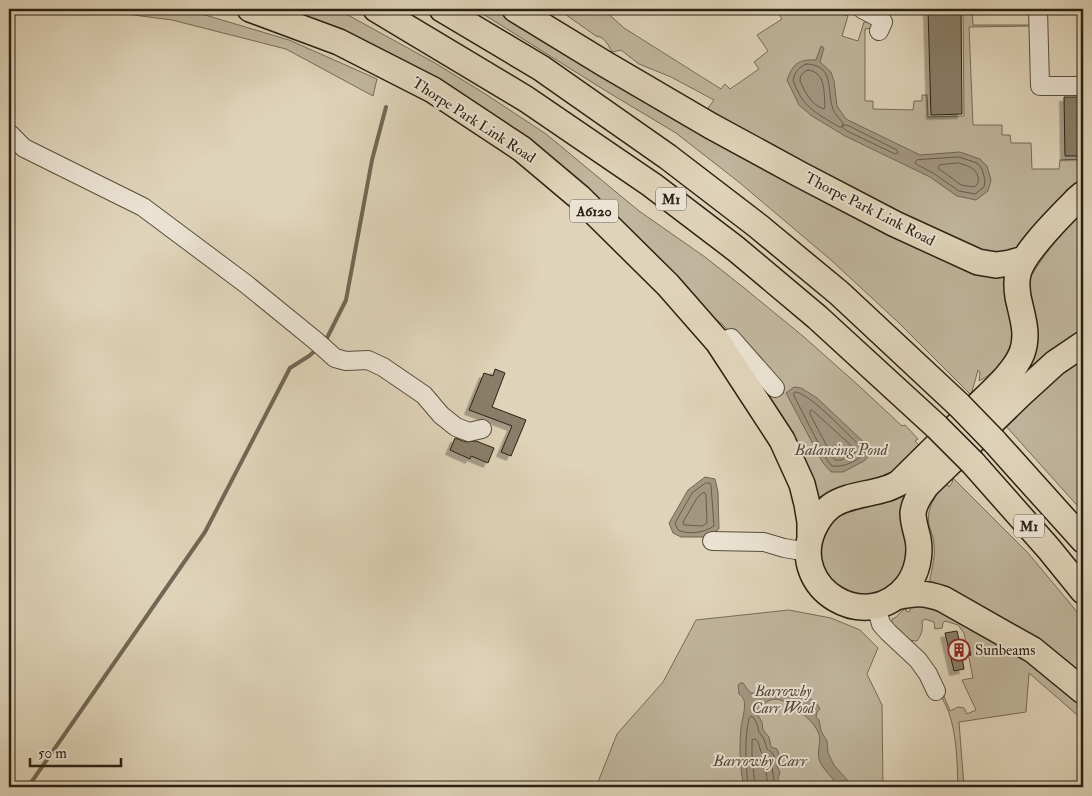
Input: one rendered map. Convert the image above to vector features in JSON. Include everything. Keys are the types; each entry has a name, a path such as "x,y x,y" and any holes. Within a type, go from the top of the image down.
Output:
{"highway":[{"name":"Thorpe Park Link Road","path":"250,9 339,42 433,90 522,149 580,197 668,285 718,342 782,440 802,484 807,504 810,522 809,562 812,572 817,582 829,595 843,603 865,607 911,594 928,594 943,599 1033,650 1083,691"},
{"name":"M1","path":"376,9 526,99 652,185 736,249 817,317 938,427 973,463 1049,549 1083,591"},
{"name":"M1","path":"442,9 541,68 668,157 751,220 839,293 959,405 1083,540"},
{"name":"Thorpe Park Link Road","path":"516,9 711,126 895,224 978,262 996,265 1010,264 1024,259"},
{"path":"809,544 815,525 822,514 831,506 842,500 888,489 899,483 1003,380 1018,359 1024,345 1024,320 1017,284 1018,273 1024,259 1044,234 1083,194"},
{"path":"886,601 909,584 917,567 919,548 913,519 917,500 926,486 1055,363 1083,344"}],"lane":[{"path":"862,9 883,22 879,31"},
{"path":"1038,9 1040,86 1083,86"},
{"path":"9,133 24,148 144,207 246,284 335,358 346,361 368,360 383,367 424,395 456,428 469,432 482,429"},
{"path":"718,342 731,338 775,388"},
{"path":"712,541 764,542 796,550 809,544"},
{"path":"886,601 881,624 918,660 928,674 936,691"}],"green space":[{"path":"88,9 185,9 289,40 377,79 373,96 286,49 172,20"},
{"path":"275,9 337,9 435,63 546,134 639,211 705,257 804,337 902,426 905,425 918,439 915,441 919,446 891,475 872,482 842,487 813,500 749,369 738,341 571,179"},
{"path":"475,9 499,9 680,117 1010,271 1015,346 1011,343 999,365 979,381 980,373 978,370 971,395 900,324 831,260 740,183 676,133"},
{"path":"551,9 603,9 624,28 721,89 725,84 730,89 759,69 754,62 768,51 757,35 782,19 778,13 784,9 827,9 848,16 842,36 858,41 864,22 873,25 872,28 865,29 865,101 873,101 873,109 913,110 914,101 922,101 922,95 927,95 928,117 964,116 963,9 972,9 973,25 1030,25 969,27 973,125 1002,125 1002,135 1010,135 1011,143 1031,143 1032,169 1059,169 1060,160 1083,159 1083,184 1014,252 983,254 883,206 706,111 714,100 671,77 639,64 621,50 612,52 602,38 596,36 562,12 552,11"},
{"path":"1083,210 1083,334 918,487 910,549 902,579 876,597 844,594 822,572 819,540 838,514 1002,392 1026,286 1059,237"},
{"path":"1083,356 1083,512 1005,425 1070,362"},
{"path":"953,478 1028,553 1083,619 1083,679 929,587 934,561 934,540 928,519 930,508 938,493 946,483 949,487"},
{"path":"922,606 956,618 1029,661 1083,704 1083,720 1029,673 1026,712 959,722 964,787 958,787 954,731 939,684 950,711 958,707 964,708 967,714 976,710 962,680 973,678 964,633 958,625 945,621 942,628 935,629 934,622 925,619 922,621 922,631 917,641 908,640 892,624 892,619 904,610 906,609 907,612 910,611 910,607"},
{"name":"Barrowby Carr Wood","path":"789,610 831,618 860,630 878,648 867,674 882,705 883,787 596,787 617,734 663,682 696,620"}],"water":[{"path":"821,46 824,48 820,62 831,72 837,106 846,119 920,155 960,152 980,159 987,166 991,180 988,191 976,200 957,196 930,177 845,136 812,116 799,105 787,80 794,66 805,60 816,60"},
{"name":"Balancing Pond","path":"794,387 801,388 817,398 868,446 871,454 864,461 843,472 831,472 823,463 786,393"},
{"path":"705,477 715,479 718,492 719,529 706,537 681,537 673,533 669,523 688,490"},
{"name":"Barrowby Carr","path":"743,683 751,693 776,690 784,693 802,693 814,701 820,709 816,717 827,741 828,753 834,765 849,782 849,787 838,787 820,762 819,735 812,722 786,702 775,699 770,700 761,707 757,714 762,722 763,730 769,737 771,747 777,749 779,755 777,766 780,773 778,778 781,787 744,787 740,750 744,700 739,694 738,685"}],"building":[{"path":"928,9 961,9 962,114 931,115"},
{"path":"1064,97 1083,97 1083,156 1065,156"},
{"path":"495,369 505,373 492,407 526,420 511,456 501,452 512,426 469,410 484,373 493,376"},
{"path":"455,438 466,442 476,441 494,448 488,463 471,456 470,459 450,450"},
{"name":"Sunbeams","path":"957,631 960,644 968,643 971,655 962,657 964,669 954,671 945,633"}],"waterway":[{"path":"324,343 346,300 372,160 386,107"},
{"path":"28,787 205,532 290,368 317,349"}],"place":[{"name":"Sunbeams","path":"959,650"}]}
